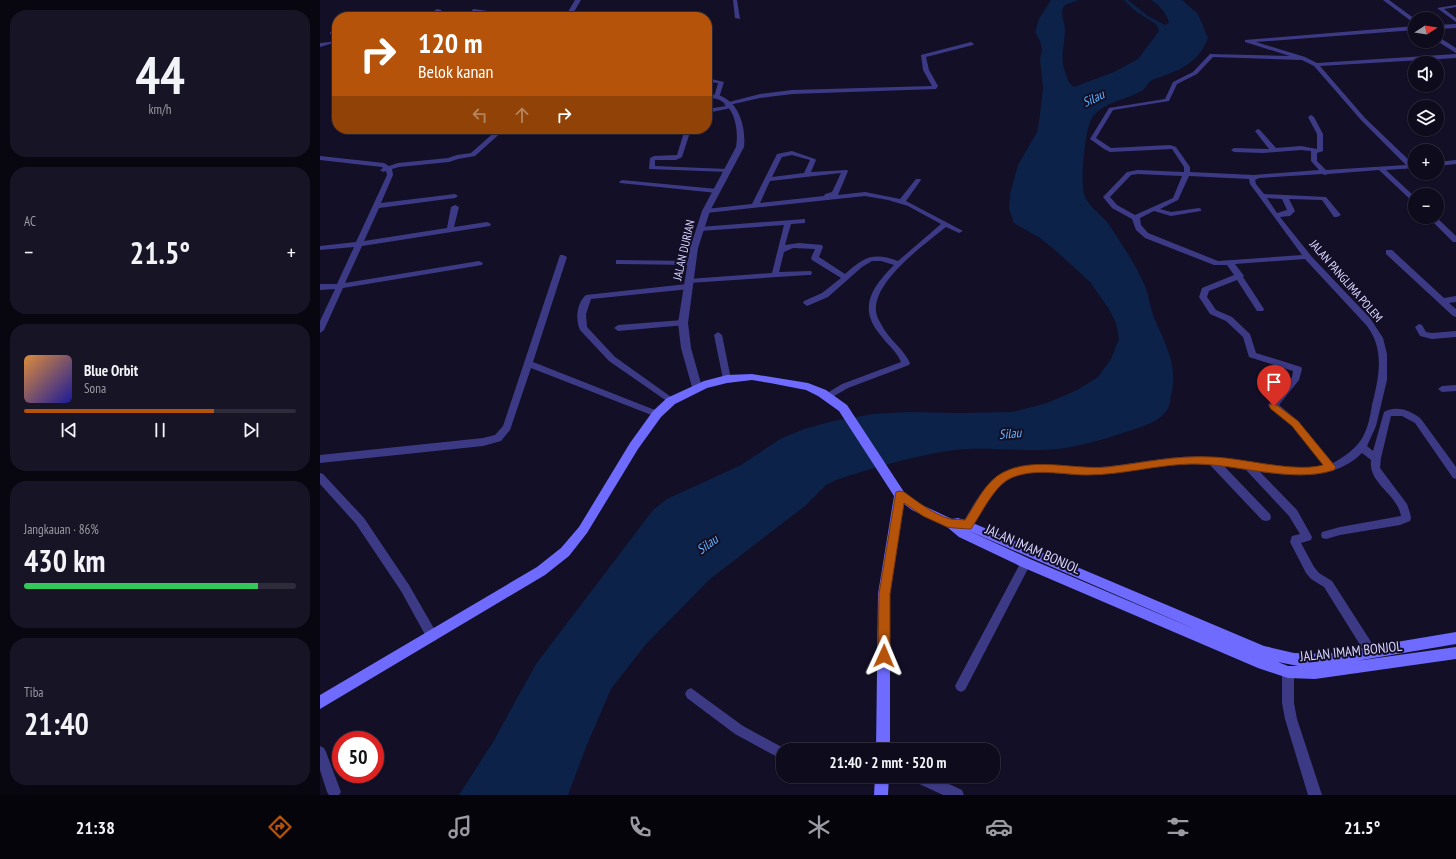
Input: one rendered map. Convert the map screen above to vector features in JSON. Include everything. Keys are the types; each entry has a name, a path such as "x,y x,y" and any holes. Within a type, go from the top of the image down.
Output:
{"main road":[{"path":"320,702 541,571 565,552 583,530 634,446 657,414 671,401 697,387 727,379 752,377 808,387 827,397 843,408 900,495 884,594 883,743"},
{"name":"JALAN IMAM BONJOL","path":"900,495 921,510 951,524 1263,664 1288,672 1302,674 1329,672 1456,653"},
{"name":"JALAN IMAM BONJOL","path":"1033,561 1276,657 1290,660 1312,661 1456,638"},
{"path":"881,783 881,795"}],"street":[{"path":"571,12 578,0"},
{"path":"734,0 738,18"},
{"path":"1386,0 1408,17"},
{"path":"1456,6 1439,8 1456,20"},
{"path":"474,11 481,12"},
{"path":"1444,27 1456,26"},
{"path":"1408,29 1247,41 1303,58 1316,65 1363,119 1408,161"},
{"path":"1444,43 1456,51"},
{"path":"320,44 332,44"},
{"path":"712,110 760,96 792,92 931,89 935,86 926,70 923,56 971,44"},
{"path":"1303,58 1214,54 1196,73 1174,84 1166,100 1111,109 1094,140 1110,150 1167,146 1172,147 1187,167 1186,174 1176,199 1138,215 1136,218 1136,224 1140,230 1148,236 1217,263 1308,257"},
{"path":"1316,65 1456,56"},
{"path":"712,81 721,82 718,97 712,96"},
{"name":"JALAN DURIAN","path":"697,387 686,348 683,323 695,243 706,211 740,147 742,139 737,116 728,105 718,97"},
{"path":"1234,150 1274,150 1300,148 1321,151 1320,134 1311,117"},
{"path":"1258,131 1274,150"},
{"path":"320,163 387,171 401,164 449,160 457,157 473,155 496,134"},
{"path":"687,134 680,156 676,158 654,158 652,159 651,168 727,170"},
{"path":"1314,150 1314,160 1325,173"},
{"path":"756,204 779,155 792,153 812,159 813,160 807,175"},
{"path":"320,158 382,165 387,171"},
{"path":"1444,163 1456,162"},
{"path":"1136,218 1110,203 1106,197 1129,173 1138,172 1254,177 1408,166"},
{"path":"1380,168 1408,194"},
{"path":"320,330 377,206 387,171"},
{"path":"706,211 835,194 846,172 768,179"},
{"name":"JALAN PANGLIMA POLEM","path":"965,530 995,484 1006,476 1020,470 1106,471 1165,462 1213,460 1250,466 1298,471 1317,471 1346,461 1361,447 1371,429 1381,388 1383,366 1382,345 1372,327 1308,257 1252,184 1254,177"},
{"path":"902,202 918,180"},
{"path":"622,182 717,191"},
{"path":"756,204 865,194 902,202 959,231"},
{"path":"377,206 455,196"},
{"path":"1262,196 1324,198 1338,215"},
{"path":"1276,215 1286,214 1291,211 1285,197"},
{"path":"450,230 455,207"},
{"path":"1153,209 1171,214 1199,210"},
{"path":"700,229 802,221"},
{"path":"775,275 788,223"},
{"path":"320,248 359,244 487,224"},
{"path":"827,397 845,386 906,363 875,322 872,307 878,290 899,264 946,224"},
{"path":"1439,224 1456,240"},
{"path":"780,251 782,248 795,246 819,247 815,258 846,278"},
{"path":"1389,252 1456,314"},
{"path":"320,459 483,442 498,438 507,428 563,257"},
{"path":"807,303 825,296 860,264 867,260 877,257 899,264"},
{"path":"619,262 692,262"},
{"path":"320,287 340,286 479,263"},
{"path":"1230,263 1240,276 1260,309"},
{"path":"671,401 612,359 583,328 580,323 586,299 589,297 688,284 808,273"},
{"path":"1240,276 1205,290 1203,296 1213,312 1229,319 1248,336 1252,355 1298,369 1296,378 1273,405 1295,423 1331,467"},
{"path":"1442,301 1456,299"},
{"path":"618,328 683,323"},
{"path":"1419,327 1423,334 1432,336 1456,334"},
{"path":"718,335 727,379"},
{"path":"528,363 657,414"},
{"path":"1442,389 1456,388"},
{"path":"1326,535 1340,531 1400,521 1406,518 1406,513 1375,468 1387,414 1395,411 1415,418 1456,475"},
{"path":"1361,447 1376,458"},
{"path":"1213,460 1266,517"},
{"path":"1250,466 1293,513 1307,537 1296,539 1295,542 1308,566 1314,576 1325,580 1328,584 1371,652"},
{"path":"320,477 360,521 404,588 432,636"},
{"path":"961,686 1033,561"},
{"path":"1288,672 1288,703 1291,719 1315,795"},
{"path":"691,694 739,730 776,750"},
{"path":"320,752 334,792"},
{"path":"932,783 956,795"}],"water":[{"name":"Silau","path":"1051,0 1079,0 1065,5 1062,12 1065,28 1063,65 1070,84 1074,87 1114,72 1138,59 1159,31 1157,25 1134,10 1124,0 1128,0 1148,16 1165,25 1169,23 1164,12 1151,0 1182,0 1198,14 1208,38 1198,55 1186,66 1152,80 1143,90 1102,108 1097,112 1089,124 1084,155 1083,188 1086,199 1104,218 1129,255 1148,293 1153,315 1166,344 1172,364 1173,374 1173,385 1167,410 1155,421 1145,426 1087,444 1043,450 971,449 947,451 891,463 836,480 826,485 805,506 710,579 646,644 611,689 586,747 568,795 459,795 493,742 536,664 653,510 667,499 741,465 780,439 804,429 833,421 873,414 907,412 1012,412 1047,403 1077,390 1098,377 1111,359 1119,339 1116,323 1109,309 1090,282 1055,250 1040,238 1014,223 1009,209 1010,194 1018,165 1037,132 1043,88 1040,59 1042,50 1040,41 1035,32 1039,19"}],"route":[{"path":"884,656 884,594 900,495 907,502 926,513 951,524 958,523 967,526 995,484 1006,476 1020,470 1106,471 1165,462 1190,460 1213,460 1298,471 1317,471 1331,467 1295,423 1274,406"}]}
